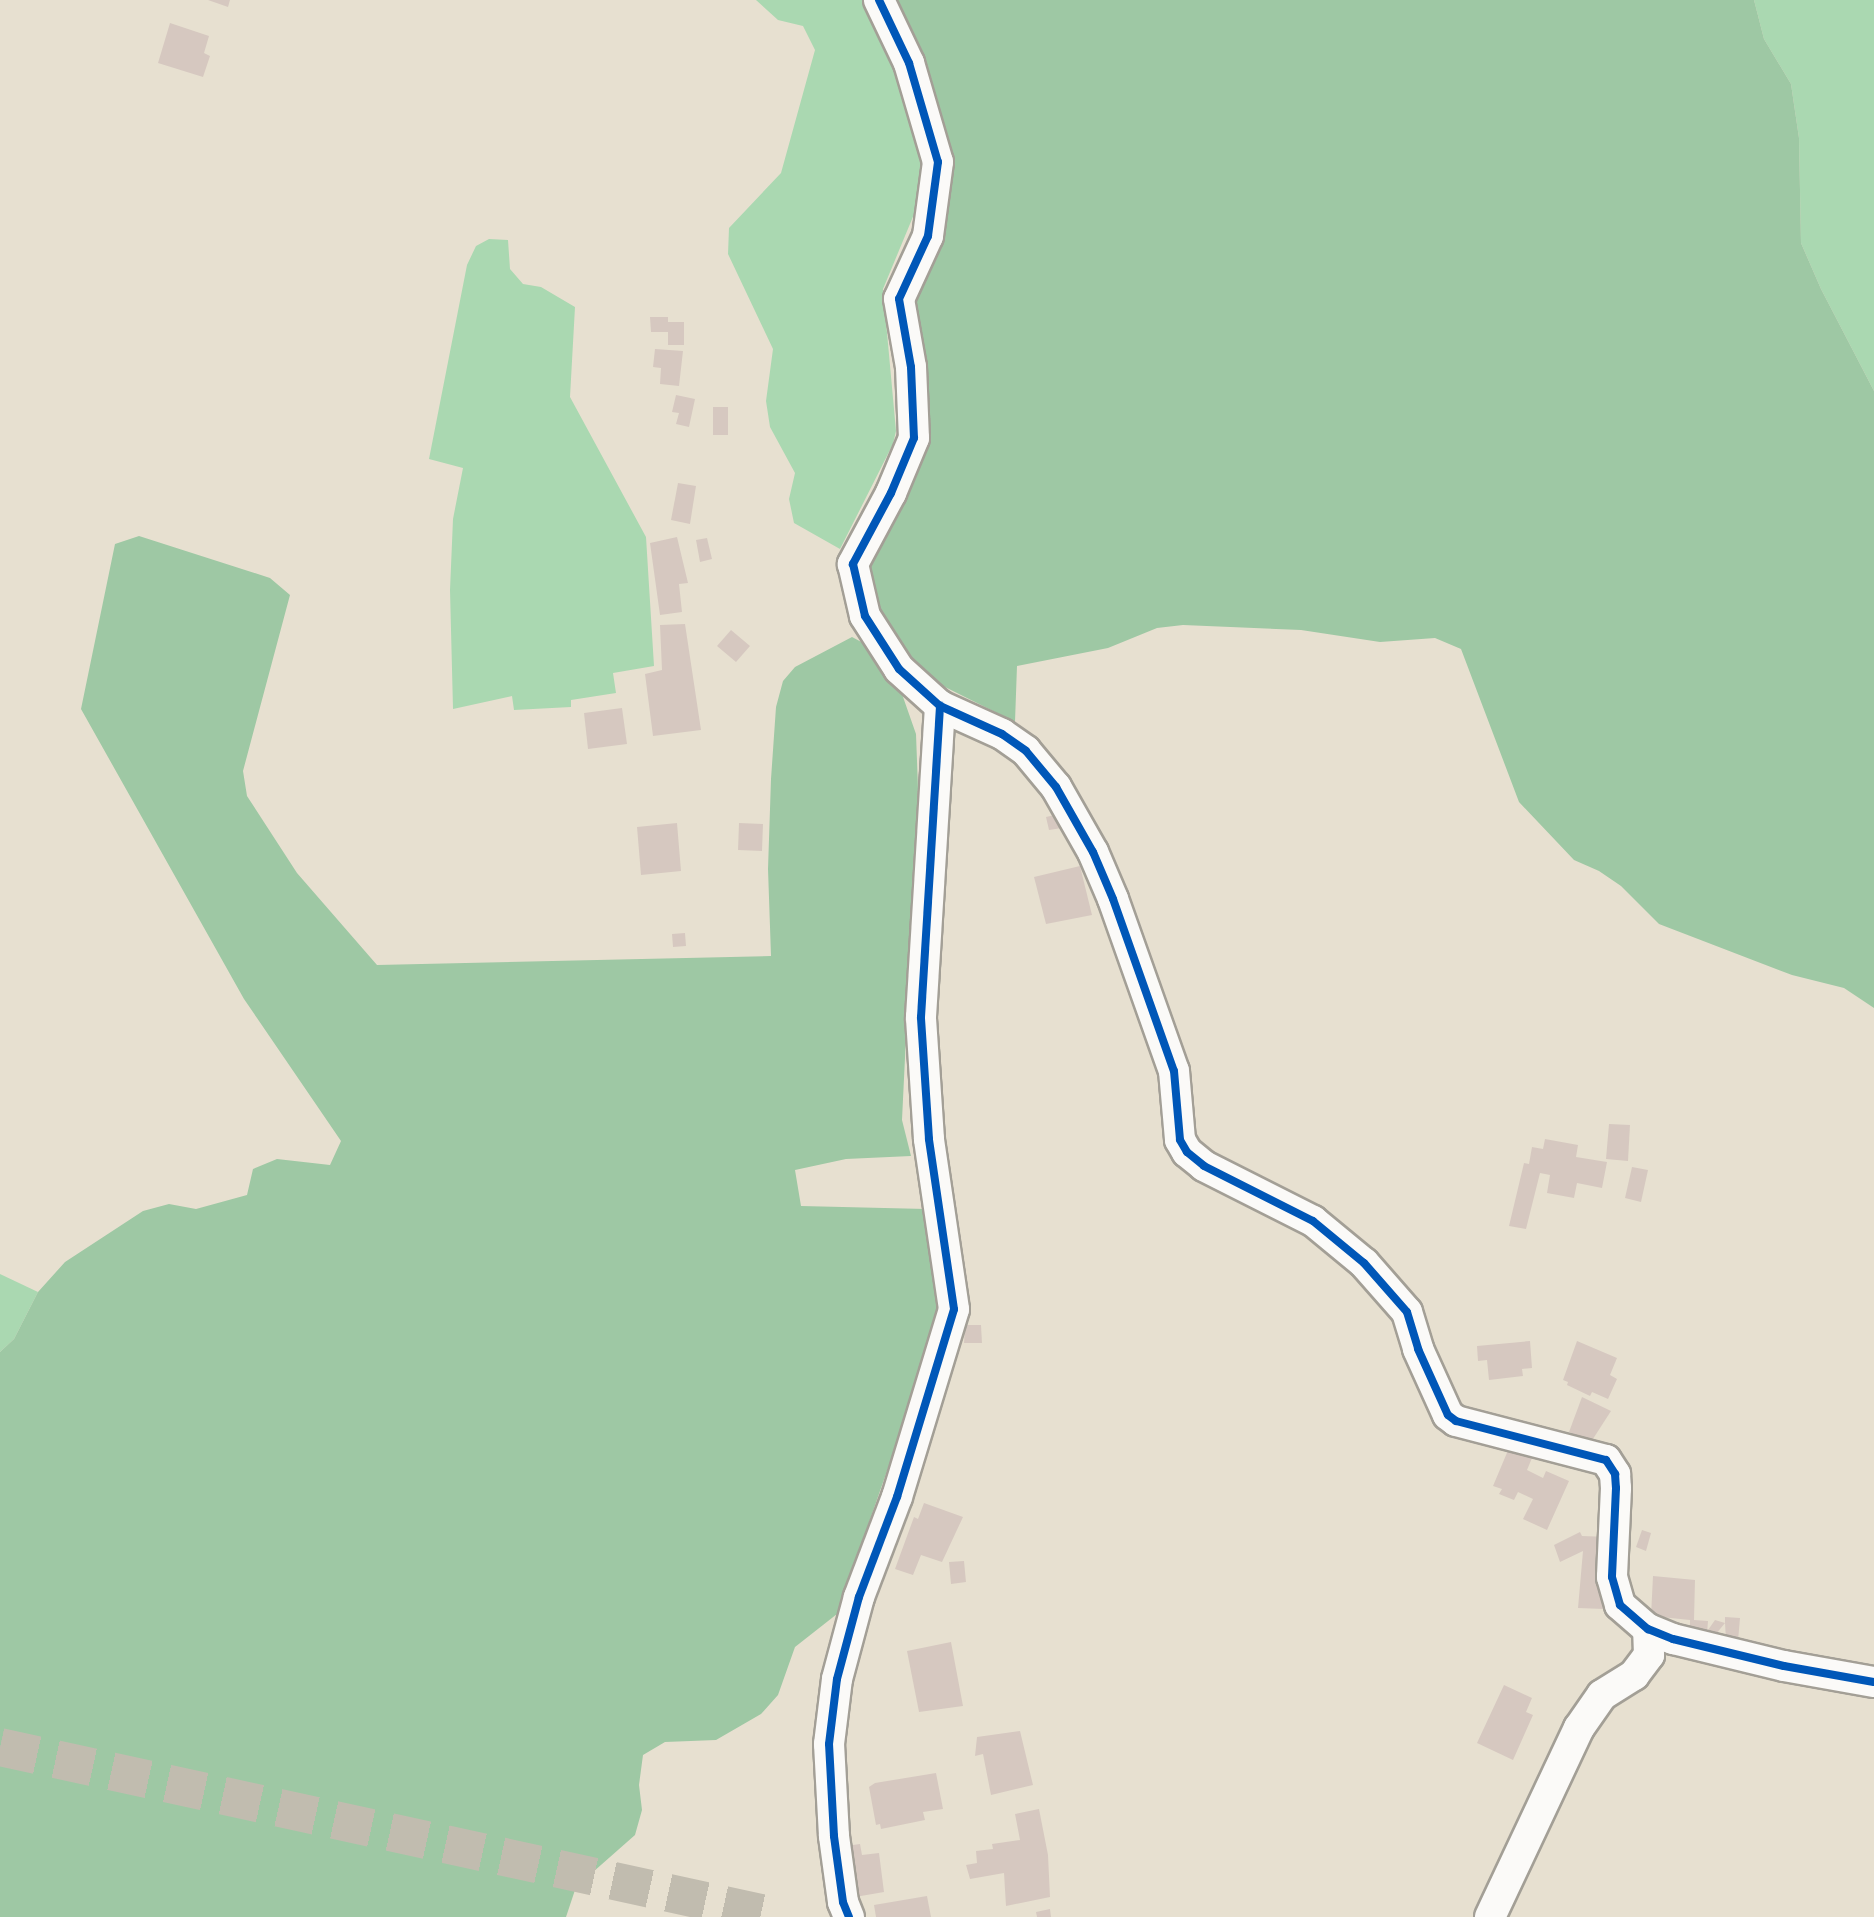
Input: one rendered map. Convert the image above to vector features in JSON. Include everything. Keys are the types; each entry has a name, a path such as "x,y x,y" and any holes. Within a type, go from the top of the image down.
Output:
{"street":[{"path":"879,0 909,63 938,162 928,236 899,299 911,367 914,438 891,493 853,564 865,616 899,669 940,706 1002,734 1026,751 1056,787 1093,852 1174,1071 1180,1140 1187,1152 1204,1166 1313,1221 1364,1263 1407,1312 1418,1349 1448,1415 1456,1421 1606,1460 1615,1474 1612,1577 1620,1605 1648,1629 1673,1639 1784,1666 1874,1682"},
{"path":"849,1917 843,1902 834,1836 829,1744 837,1679 859,1597 897,1497 954,1309 929,1139 921,1017 940,706"},
{"path":"1490,1917 1579,1728 1602,1695 1634,1675 1649,1655 1648,1629"}],"green space":[{"path":"756,0 866,0 904,89 924,168 922,195 883,289 896,431 893,444 840,549 794,523 789,499 795,473 770,427 766,401 773,349 728,254 729,228 781,173 815,50 803,26 778,20"},
{"path":"891,0 1754,0 1764,39 1791,84 1799,138 1801,243 1821,289 1874,391 1874,1008 1844,988 1792,975 1659,924 1621,886 1599,871 1574,860 1519,802 1461,649 1435,638 1380,642 1301,630 1183,625 1157,628 1108,648 1017,666 1015,722 937,683 895,644 870,597 865,572 918,454 908,305 942,222 952,172 920,66"},
{"path":"1754,0 1874,0 1874,391 1821,289 1801,243 1799,138 1791,84 1764,39"},
{"path":"489,239 508,240 510,269 523,284 541,287 575,307 570,397 646,537 654,666 613,673 616,693 571,700 571,707 514,710 512,696 453,709 450,590 453,519 463,468 429,459 467,265 476,246"},
{"path":"139,536 270,578 290,595 243,771 247,796 297,873 377,965 771,956 768,869 771,779 776,707 783,681 795,667 852,637 867,645 902,694 916,734 918,788 902,1120 911,1156 846,1159 795,1170 801,1206 926,1209 943,1306 938,1325 837,1614 795,1647 778,1695 761,1714 716,1740 665,1742 643,1755 639,1785 642,1810 635,1835 576,1887 566,1917 0,1917 0,1352 14,1339 38,1292 65,1262 143,1211 169,1204 196,1209 247,1195 253,1169 277,1159 330,1165 341,1141 244,999 81,709 115,544"},
{"path":"0,1274 38,1292 14,1339 0,1352"}],"building":[{"path":"208,0 230,0 228,7"},
{"path":"170,23 209,36 204,53 210,56 203,77 158,63"},
{"path":"650,317 668,317 668,322 684,322 684,345 668,345 668,332 651,332"},
{"path":"655,349 683,351 679,386 660,384 661,368 653,367"},
{"path":"676,395 695,399 689,427 676,424 679,413 672,412"},
{"path":"713,407 728,407 728,435 713,435"},
{"path":"678,483 696,486 690,524 671,520"},
{"path":"677,537 688,583 679,584 682,612 660,615 650,543"},
{"path":"707,538 712,559 700,562 696,540"},
{"path":"685,624 701,730 653,736 645,674 662,670 660,625"},
{"path":"731,630 750,646 736,662 717,646"},
{"path":"622,708 627,744 588,749 584,713"},
{"path":"1059,814 1062,828 1049,830 1046,817"},
{"path":"677,823 681,871 641,875 637,827"},
{"path":"739,823 763,824 762,851 738,850"},
{"path":"1080,866 1092,915 1046,924 1034,877"},
{"path":"685,933 686,946 673,947 672,934"},
{"path":"1609,1124 1630,1125 1628,1161 1606,1159"},
{"path":"1545,1139 1578,1145 1576,1157 1607,1162 1602,1188 1577,1183 1574,1198 1547,1193 1550,1175 1540,1173 1526,1229 1509,1226 1524,1163 1529,1164 1532,1147 1543,1149"},
{"path":"1632,1167 1648,1170 1641,1202 1625,1198"},
{"path":"965,1325 981,1325 982,1343 964,1343"},
{"path":"1530,1341 1532,1368 1522,1369 1523,1376 1489,1380 1487,1360 1478,1361 1477,1346"},
{"path":"1577,1341 1617,1358 1610,1375 1617,1379 1608,1399 1592,1392 1590,1396 1563,1380"},
{"path":"1582,1397 1611,1411 1591,1442 1569,1432"},
{"path":"1509,1448 1532,1458 1527,1470 1543,1478 1546,1471 1569,1481 1547,1530 1523,1519 1533,1499 1518,1492 1514,1500 1499,1494 1502,1489 1493,1486"},
{"path":"924,1503 963,1517 942,1562 921,1555 913,1575 895,1569 914,1517 918,1519"},
{"path":"1642,1530 1651,1533 1646,1551 1636,1547"},
{"path":"1580,1532 1582,1536 1609,1537 1604,1609 1578,1608 1583,1551 1560,1562 1554,1545"},
{"path":"964,1561 966,1582 951,1584 949,1562"},
{"path":"1653,1576 1695,1580 1694,1620 1708,1621 1707,1634 1690,1632 1690,1620 1651,1616"},
{"path":"1725,1617 1740,1618 1738,1641 1726,1640"},
{"path":"1715,1620 1725,1623 1716,1634 1708,1630"},
{"path":"951,1642 963,1706 919,1712 907,1651"},
{"path":"1504,1685 1532,1698 1526,1712 1533,1715 1513,1760 1477,1743"},
{"path":"1020,1731 1033,1785 991,1795 983,1754 975,1756 977,1737"},
{"path":"936,1773 943,1809 923,1812 925,1820 881,1829 880,1824 876,1825 869,1787 875,1783"},
{"path":"1039,1809 1048,1855 1050,1897 1006,1906 1004,1873 970,1879 966,1865 977,1863 976,1851 993,1849 992,1844 1020,1840 1015,1814"},
{"path":"860,1844 862,1855 879,1853 884,1892 855,1897 846,1846"},
{"path":"927,1896 931,1917 876,1917 874,1905"},
{"path":"1050,1909 1051,1917 1037,1917 1036,1912"}],"tunnel":[{"path":"0,1747 779,1917"}],"cycle path":[{"path":"879,0 909,63 938,162 928,236 899,299 911,367 914,438 891,493 853,564 865,616 899,669 940,706 1002,734 1026,751 1056,787 1093,852 1113,899 1174,1071 1180,1140 1187,1152 1204,1166 1313,1221 1364,1263 1407,1312 1418,1349 1448,1415 1456,1421 1606,1460 1615,1474 1616,1488 1612,1577 1620,1605 1648,1629 1673,1639 1784,1666 1874,1682"},
{"path":"849,1917 843,1902 834,1836 829,1744 837,1679 859,1597 897,1497 954,1309 929,1139 921,1017 940,706"}]}
